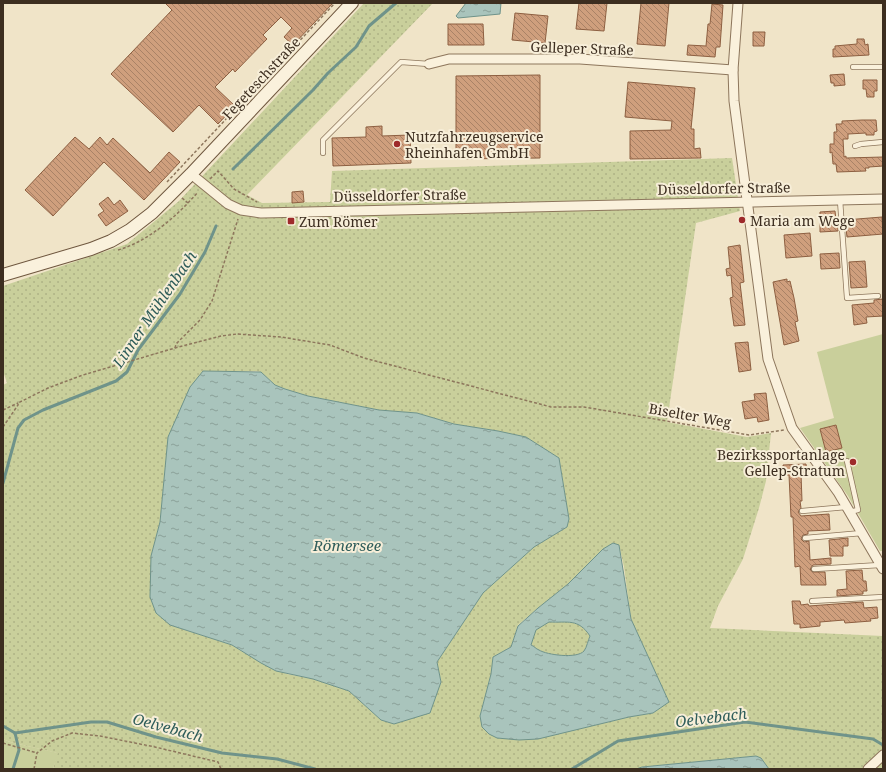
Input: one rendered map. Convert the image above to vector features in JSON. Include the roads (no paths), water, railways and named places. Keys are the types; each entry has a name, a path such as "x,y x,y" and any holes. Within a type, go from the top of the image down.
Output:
{"main road":[{"name":"Fegeteschstraße","path":"192,174 352,3"},
{"path":"3,275 91,249 111,241 130,230 152,213 192,174"}],"street":[{"path":"738,3 733,70 734,101 768,359 792,428 838,492 882,567"},
{"name":"Gelleper Straße","path":"429,64 449,59 580,60 733,70"},
{"name":"Düsseldorfer Straße","path":"192,174 228,204 241,210 261,213 883,200"},
{"path":"868,769 883,755"}],"lane":[{"path":"323,153 323,140 401,62 429,64"},
{"path":"853,67 883,67"},
{"path":"855,146 883,142"},
{"path":"840,200 847,298 878,296"},
{"path":"802,511 858,510 848,461"},
{"path":"805,538 862,533"},
{"path":"814,570 882,567"},
{"path":"812,601 883,597"}],"water":[{"path":"466,3 501,3 500,14 458,18 456,16"},
{"name":"Römersee","path":"203,371 261,372 275,385 308,396 379,410 417,413 454,424 526,437 559,458 569,519 567,527 534,547 483,593 437,662 441,682 430,713 394,724 381,720 349,691 313,679 276,671 232,645 170,625 156,613 150,597 151,556 160,522 168,437 190,387"},
{"path":"613,543 619,545 631,619 669,702 653,713 629,717 538,739 519,740 497,738 489,734 482,727 480,716 491,674 493,657 511,647 518,626 568,584 603,549","holes":["549,622 567,622 577,624 586,630 590,636 584,651 569,656 555,655 538,650 531,645 536,630"]},
{"path":"756,756 761,758 769,769 636,769 642,767"}],"waterway":[{"name":"Linner Mühlenbach","path":"233,169 313,90 328,73 356,47 369,26 396,3"},
{"name":"Linner Mühlenbach","path":"3,483 18,428 24,420 43,410 116,381 127,372 138,350 180,294 205,252 216,226"},
{"name":"Oelvebach","path":"15,733 91,722 107,722 156,737 222,753 277,759 315,769"},
{"name":"Oelvebach","path":"572,769 618,741 745,722 873,739 883,745"},
{"name":"Linner Mühlenbach","path":"3,726 15,733 19,750 13,769"}],"place":[{"name":"Nutzfahrzeugservice Rheinhafen GmbH","path":"397,144"},
{"name":"Maria am Wege","path":"742,220"},
{"name":"Zum Römer","path":"291,221"},
{"name":"Bezirkssportanlage Gellep-Stratum","path":"853,462"}]}
